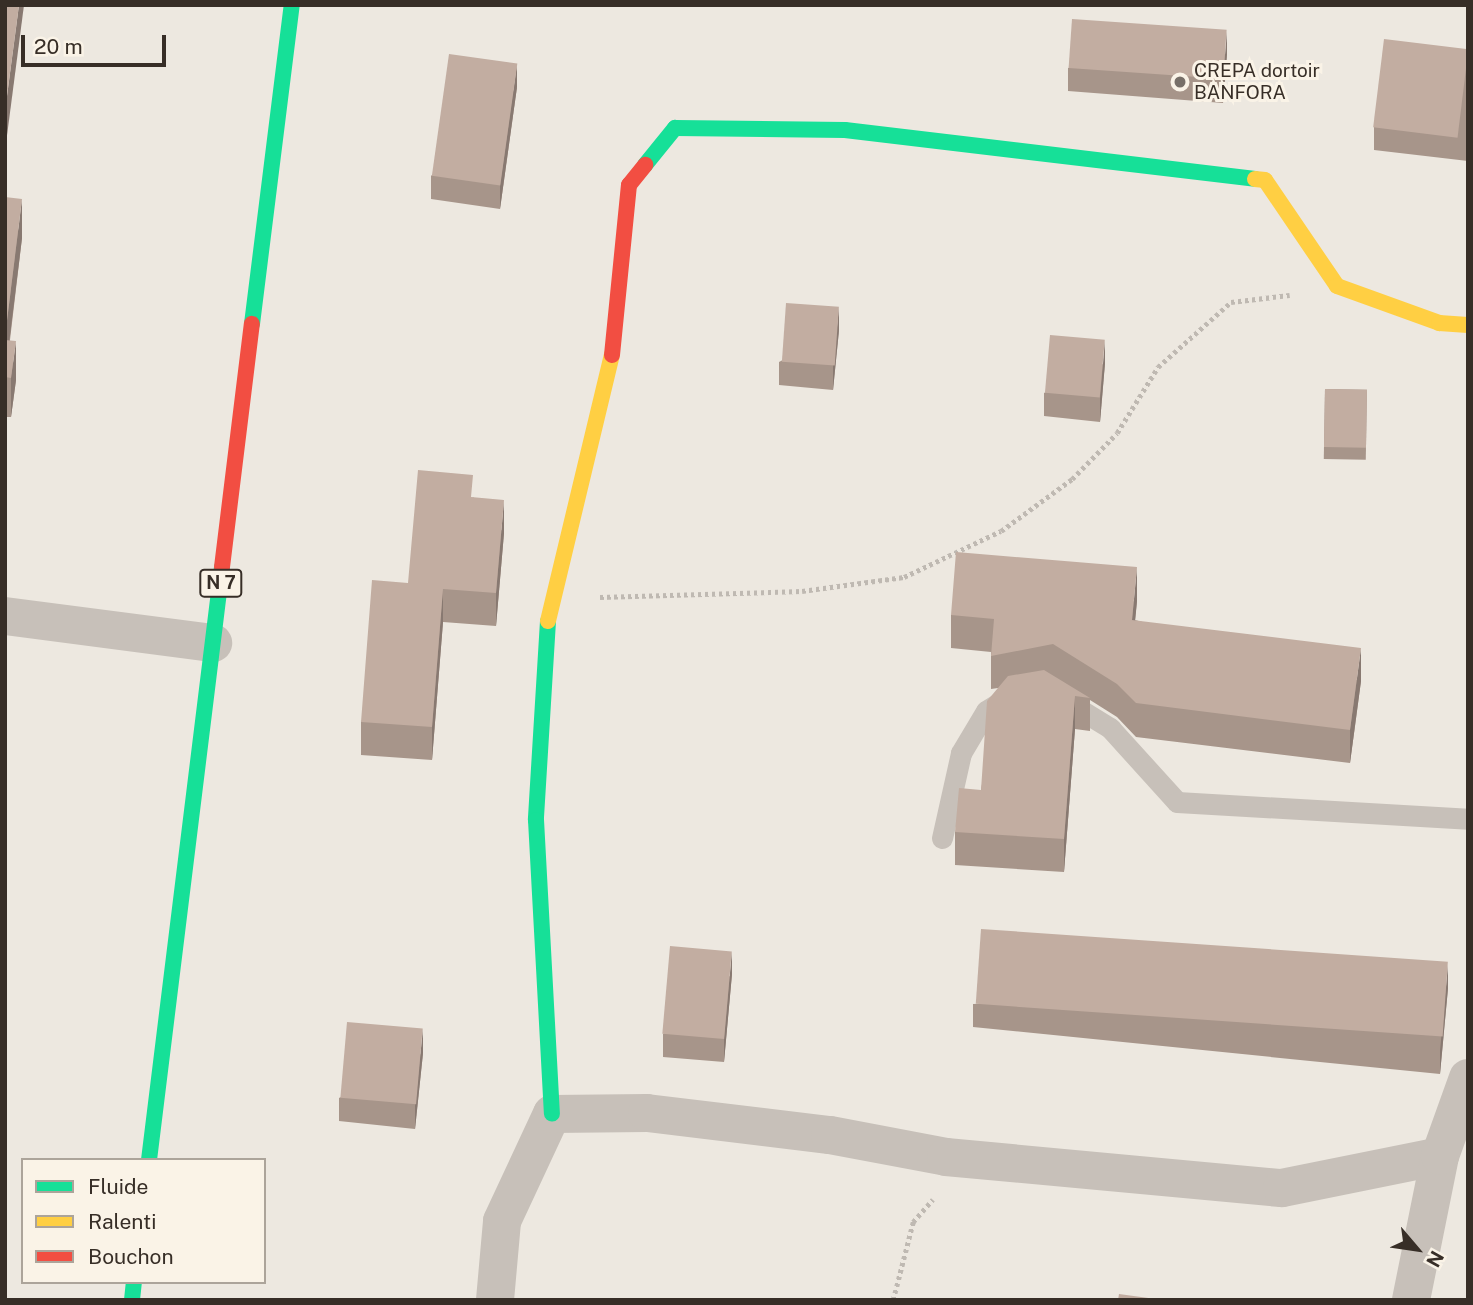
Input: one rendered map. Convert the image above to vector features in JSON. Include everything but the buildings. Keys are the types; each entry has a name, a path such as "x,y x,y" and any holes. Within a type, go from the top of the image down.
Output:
{"main road":[{"name":"N 7","path":"149,1158 292,5"},
{"path":"552,1114 536,820 545,633 615,341 629,185 675,128 845,130 1265,180 1337,286 1440,323 1468,325"}],"street":[{"path":"5,616 213,643"},
{"path":"1411,1300 1440,1156 1468,1079"},
{"path":"495,1300 502,1221 552,1114 647,1113 968,1159 1282,1188 1440,1156"}],"lane":[{"path":"942,838 961,753 986,711 1002,697 1041,690 1110,728 1177,802 1468,819"}],"path":[{"path":"554,600 695,589 802,591 904,577 1002,531 1072,479 1117,433 1158,367 1231,302 1294,294"},
{"path":"893,1300 913,1222 968,1159"}],"traffic: fast":[{"path":"252,324 292,5"},
{"path":"645,165 675,128 845,130 1255,179"},
{"path":"149,1158 222,567"},
{"path":"548,621 536,820 552,1114"},
{"path":"132,1300 134,1284"}],"traffic: slow":[{"path":"1255,179 1265,180 1337,286 1439,323 1468,325"},
{"path":"548,621 612,355"}],"traffic: jam":[{"path":"612,355 629,185 645,165"},
{"path":"222,567 252,324"}],"place":[{"name":"CREPA dortoir BANFORA","path":"1180,82"}]}
